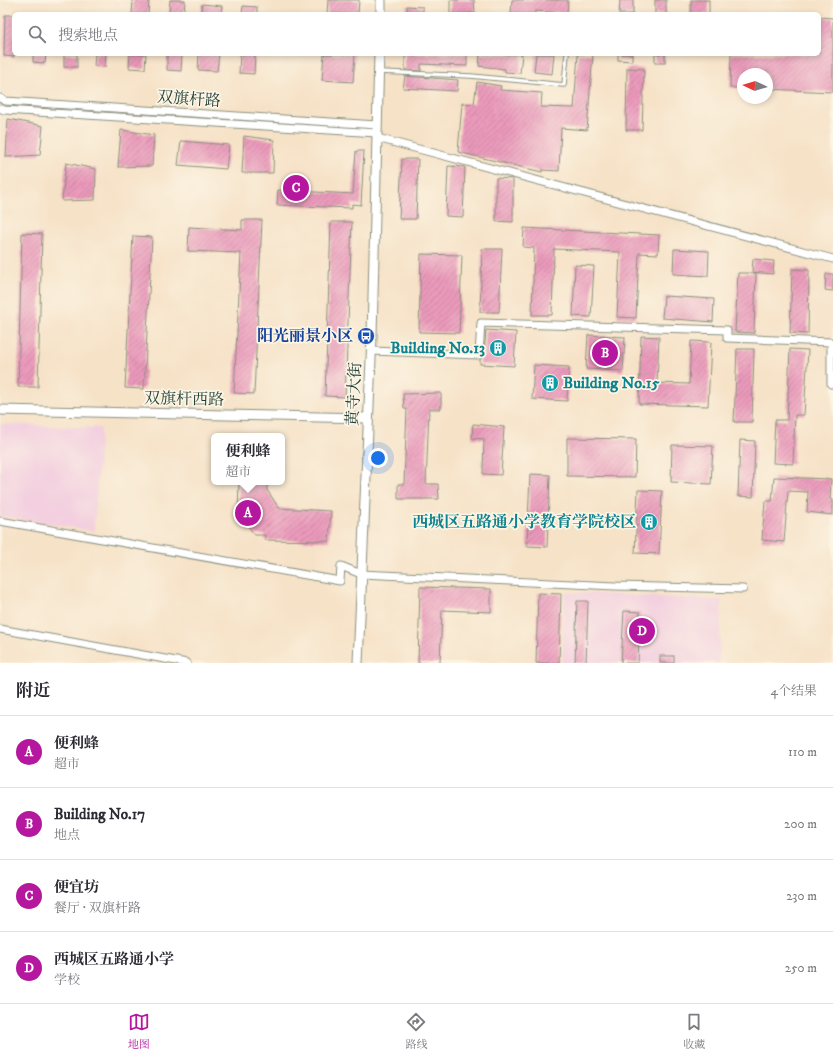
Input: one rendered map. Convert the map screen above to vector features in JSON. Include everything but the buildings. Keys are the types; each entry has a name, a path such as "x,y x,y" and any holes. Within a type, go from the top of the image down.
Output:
{"street":[{"path":"381,0 381,12"},
{"name":"黄寺大街","path":"358,663 371,351 380,56"},
{"name":"双旗杆路","path":"0,98 5,101 377,132"},
{"path":"0,108 4,110 377,132 833,259"},
{"path":"371,351 479,354 481,323 727,330 727,338 831,342 831,384 833,384"},
{"name":"双旗杆西路","path":"0,410 368,418"},
{"path":"0,522 340,580 341,566 361,574 607,585 744,589"},
{"path":"0,629 187,663"}],"lane":[{"path":"379,72 470,76 564,85 567,56"}],"shaded area":[{"path":"0,424 101,428 94,531 0,516"},
{"path":"565,592 722,600 719,663 562,663"}],"place":[{"name":"便宜坊","path":"296,188"},
{"name":"阳光丽景小区","path":"366,336"},
{"name":"Building No.13","path":"498,348"},
{"name":"Building No.17","path":"605,353"},
{"name":"Building No.15","path":"550,383"},
{"name":"便利蜂","path":"248,513"},
{"name":"西城区五路通小学教育学院校区","path":"649,522"},
{"name":"西城区五路通小学","path":"642,631"}]}
